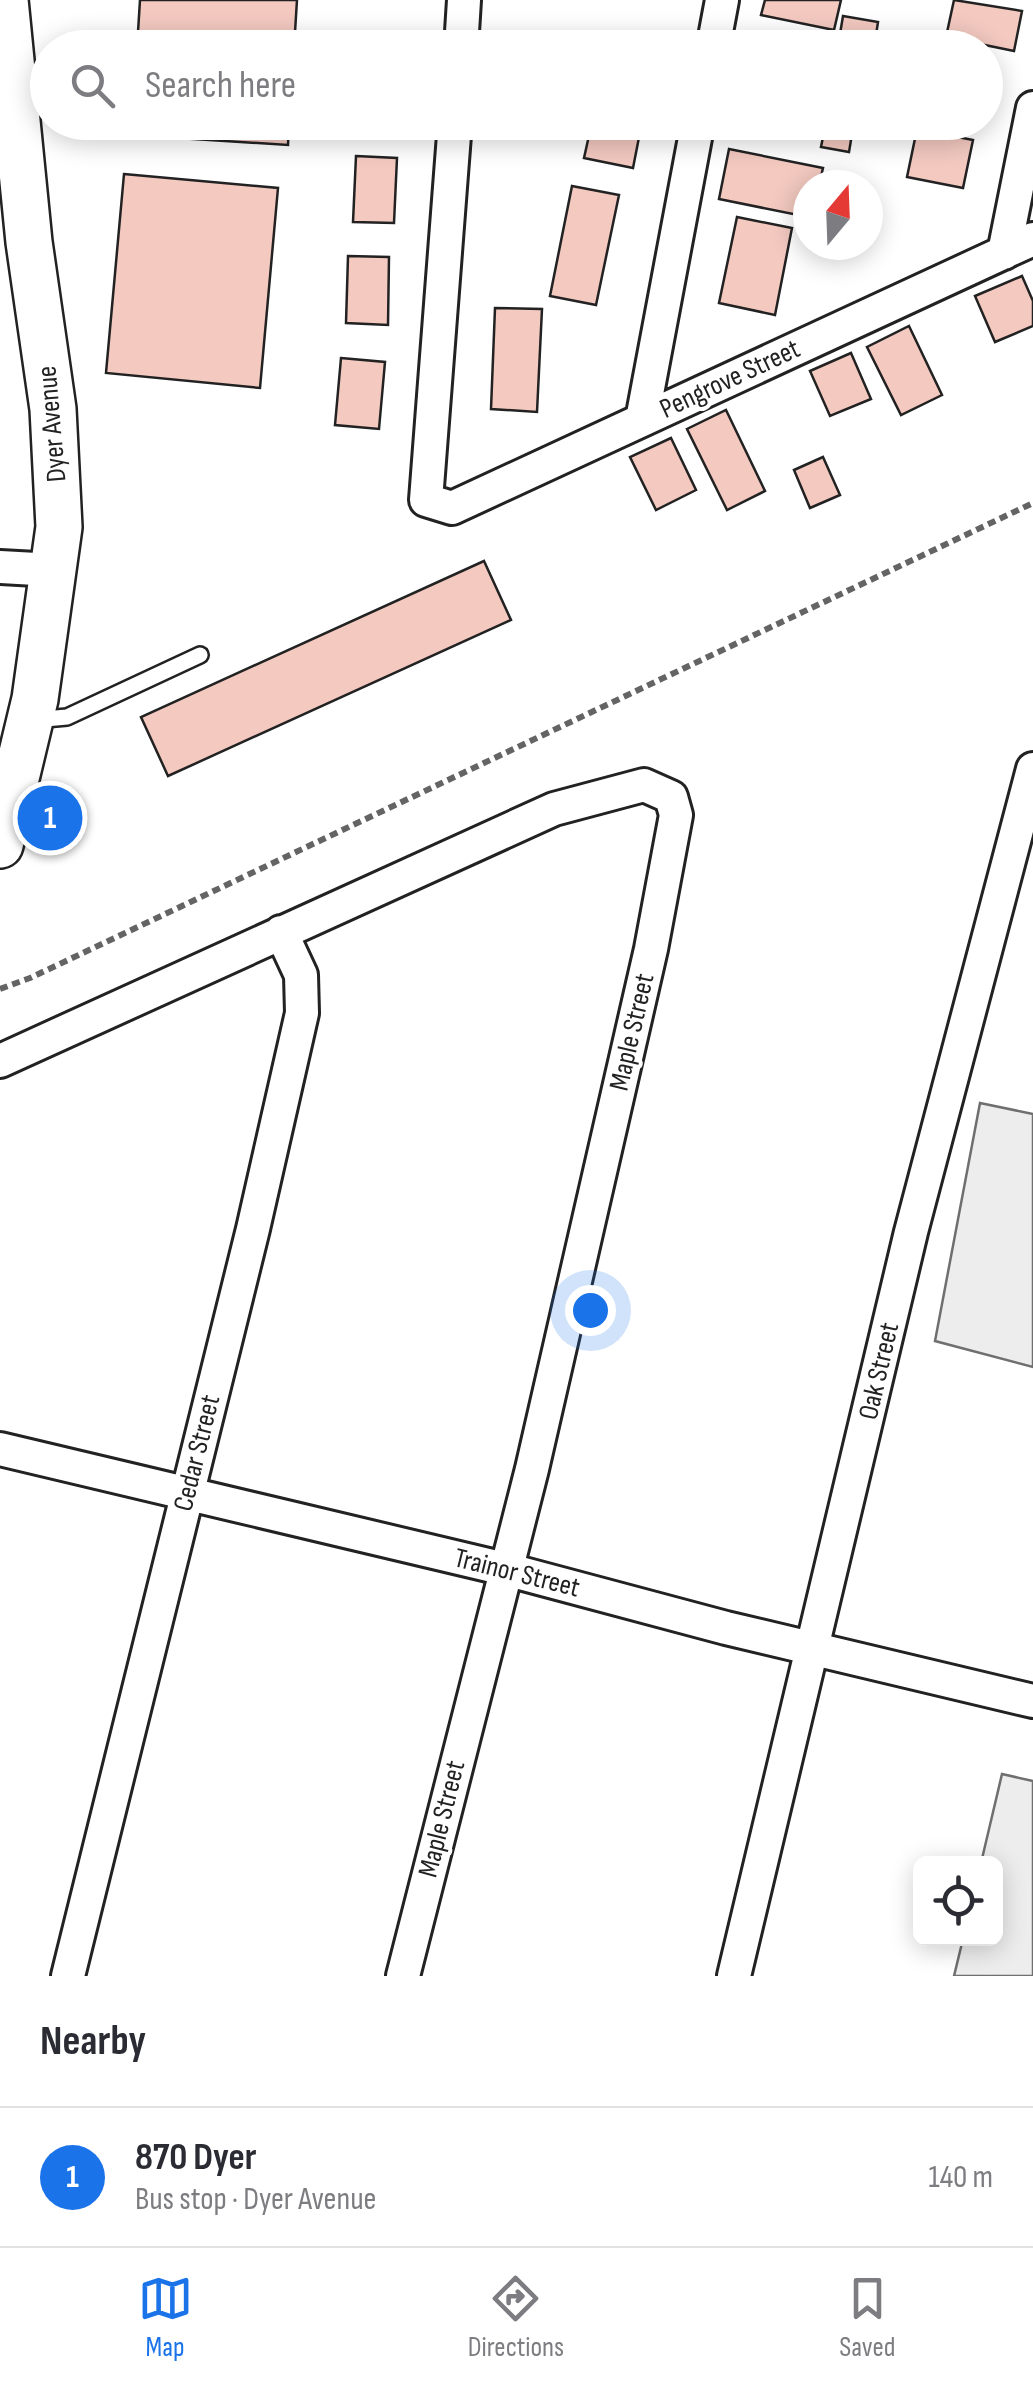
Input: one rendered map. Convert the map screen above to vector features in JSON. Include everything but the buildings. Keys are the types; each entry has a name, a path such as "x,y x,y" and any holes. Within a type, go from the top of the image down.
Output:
{"main road":[{"name":"Dyer Avenue","path":"0,844 30,721 54,570 58,514 53,409 29,242 5,0"}],"street":[{"path":"462,30 464,0"},
{"path":"716,30 722,0"},
{"path":"1018,246 1033,108"},
{"name":"Pengrove Street","path":"454,140 426,500 452,508 1018,246"},
{"path":"642,420 695,140"},
{"path":"0,567 54,570"},
{"name":"Oak Street","path":"734,1976 911,1232 1033,769"},
{"name":"Maple Street","path":"0,1061 554,808 644,785 671,797 676,815 651,949 532,1469 403,1976"},
{"name":"Cedar Street","path":"68,1976 302,1013 301,975 280,932"},
{"name":"Trainor Street","path":"0,1448 505,1568 814,1649 1033,1701"}],"lane":[{"path":"30,721 67,717 200,655"}],"path":[{"path":"0,989 1033,504"}],"shaded area":[{"path":"980,1103 1033,1114 1033,1367 935,1341"},
{"path":"1002,1774 1033,1781 1033,1976 954,1976 961,1946 1003,1946 1003,1856 983,1856"}],"place":[{"name":"870 Dyer","path":"50,818"}]}
